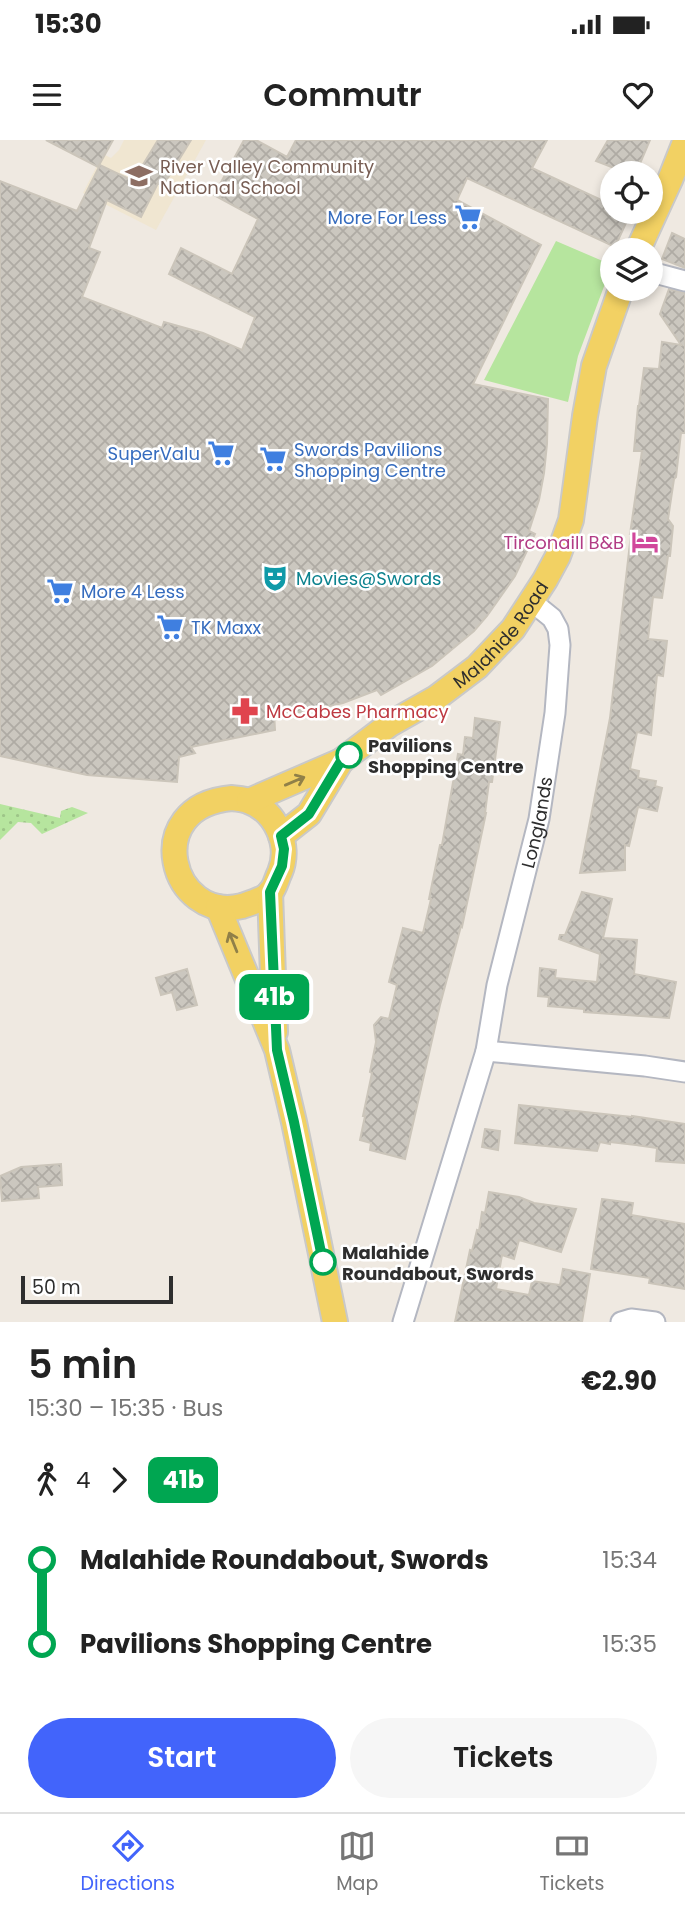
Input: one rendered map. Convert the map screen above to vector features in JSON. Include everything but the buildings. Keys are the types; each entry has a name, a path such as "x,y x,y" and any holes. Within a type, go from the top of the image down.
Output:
{"main road":[{"path":"645,238 678,182 685,142"},
{"name":"Malahide Road","path":"248,801 341,761 390,724 436,698 477,667 513,629 558,556 571,520 594,366 617,301"},
{"name":"Malahide Road","path":"281,836 309,814 341,761"},
{"path":"270,892 251,903 235,907 218,907 194,895 185,885 174,858 175,843 183,821 201,805 216,799 232,798 248,801 262,808 281,836 284,849 282,866 270,892 277,1050"},
{"path":"218,907 277,1050 335,1322"}],"street":[{"path":"663,275 685,281"},
{"name":"Longlands","path":"402,1322 486,1051 497,985 538,819 555,713 560,645 558,629 552,618 531,601"},
{"path":"486,1051 685,1072"},
{"path":"621,1322 632,1318 655,1322"}],"shaded area":[{"name":"River Valley Community National School","path":"124,140 206,140 156,230 83,193 103,154 111,158"}],"green space":[{"path":"556,241 600,260 600,297 578,356 568,402 484,380"},
{"path":"0,804 60,818 61,811 72,807 88,813 42,834 31,823 18,822 0,840"}],"bus line":[{"name":"41b","path":"323,1262 277,1050 270,892 282,866 284,849 281,836 309,814 341,761 349,755"}],"place":[{"name":"River Valley Community National School","path":"139,176"},
{"name":"More For Less","path":"468,217"},
{"name":"SuperValu","path":"221,453"},
{"name":"Swords Pavilions Shopping Centre","path":"273,459"},
{"name":"Tirconaill B&B","path":"645,542"},
{"name":"Movies@Swords","path":"275,578"},
{"name":"More 4 Less","path":"60,591"},
{"name":"TK Maxx","path":"170,627"},
{"name":"McCabes Pharmacy","path":"245,711"},
{"name":"Pavilions Shopping Centre","path":"349,755"},
{"name":"Malahide Roundabout, Swords","path":"323,1262"}]}
